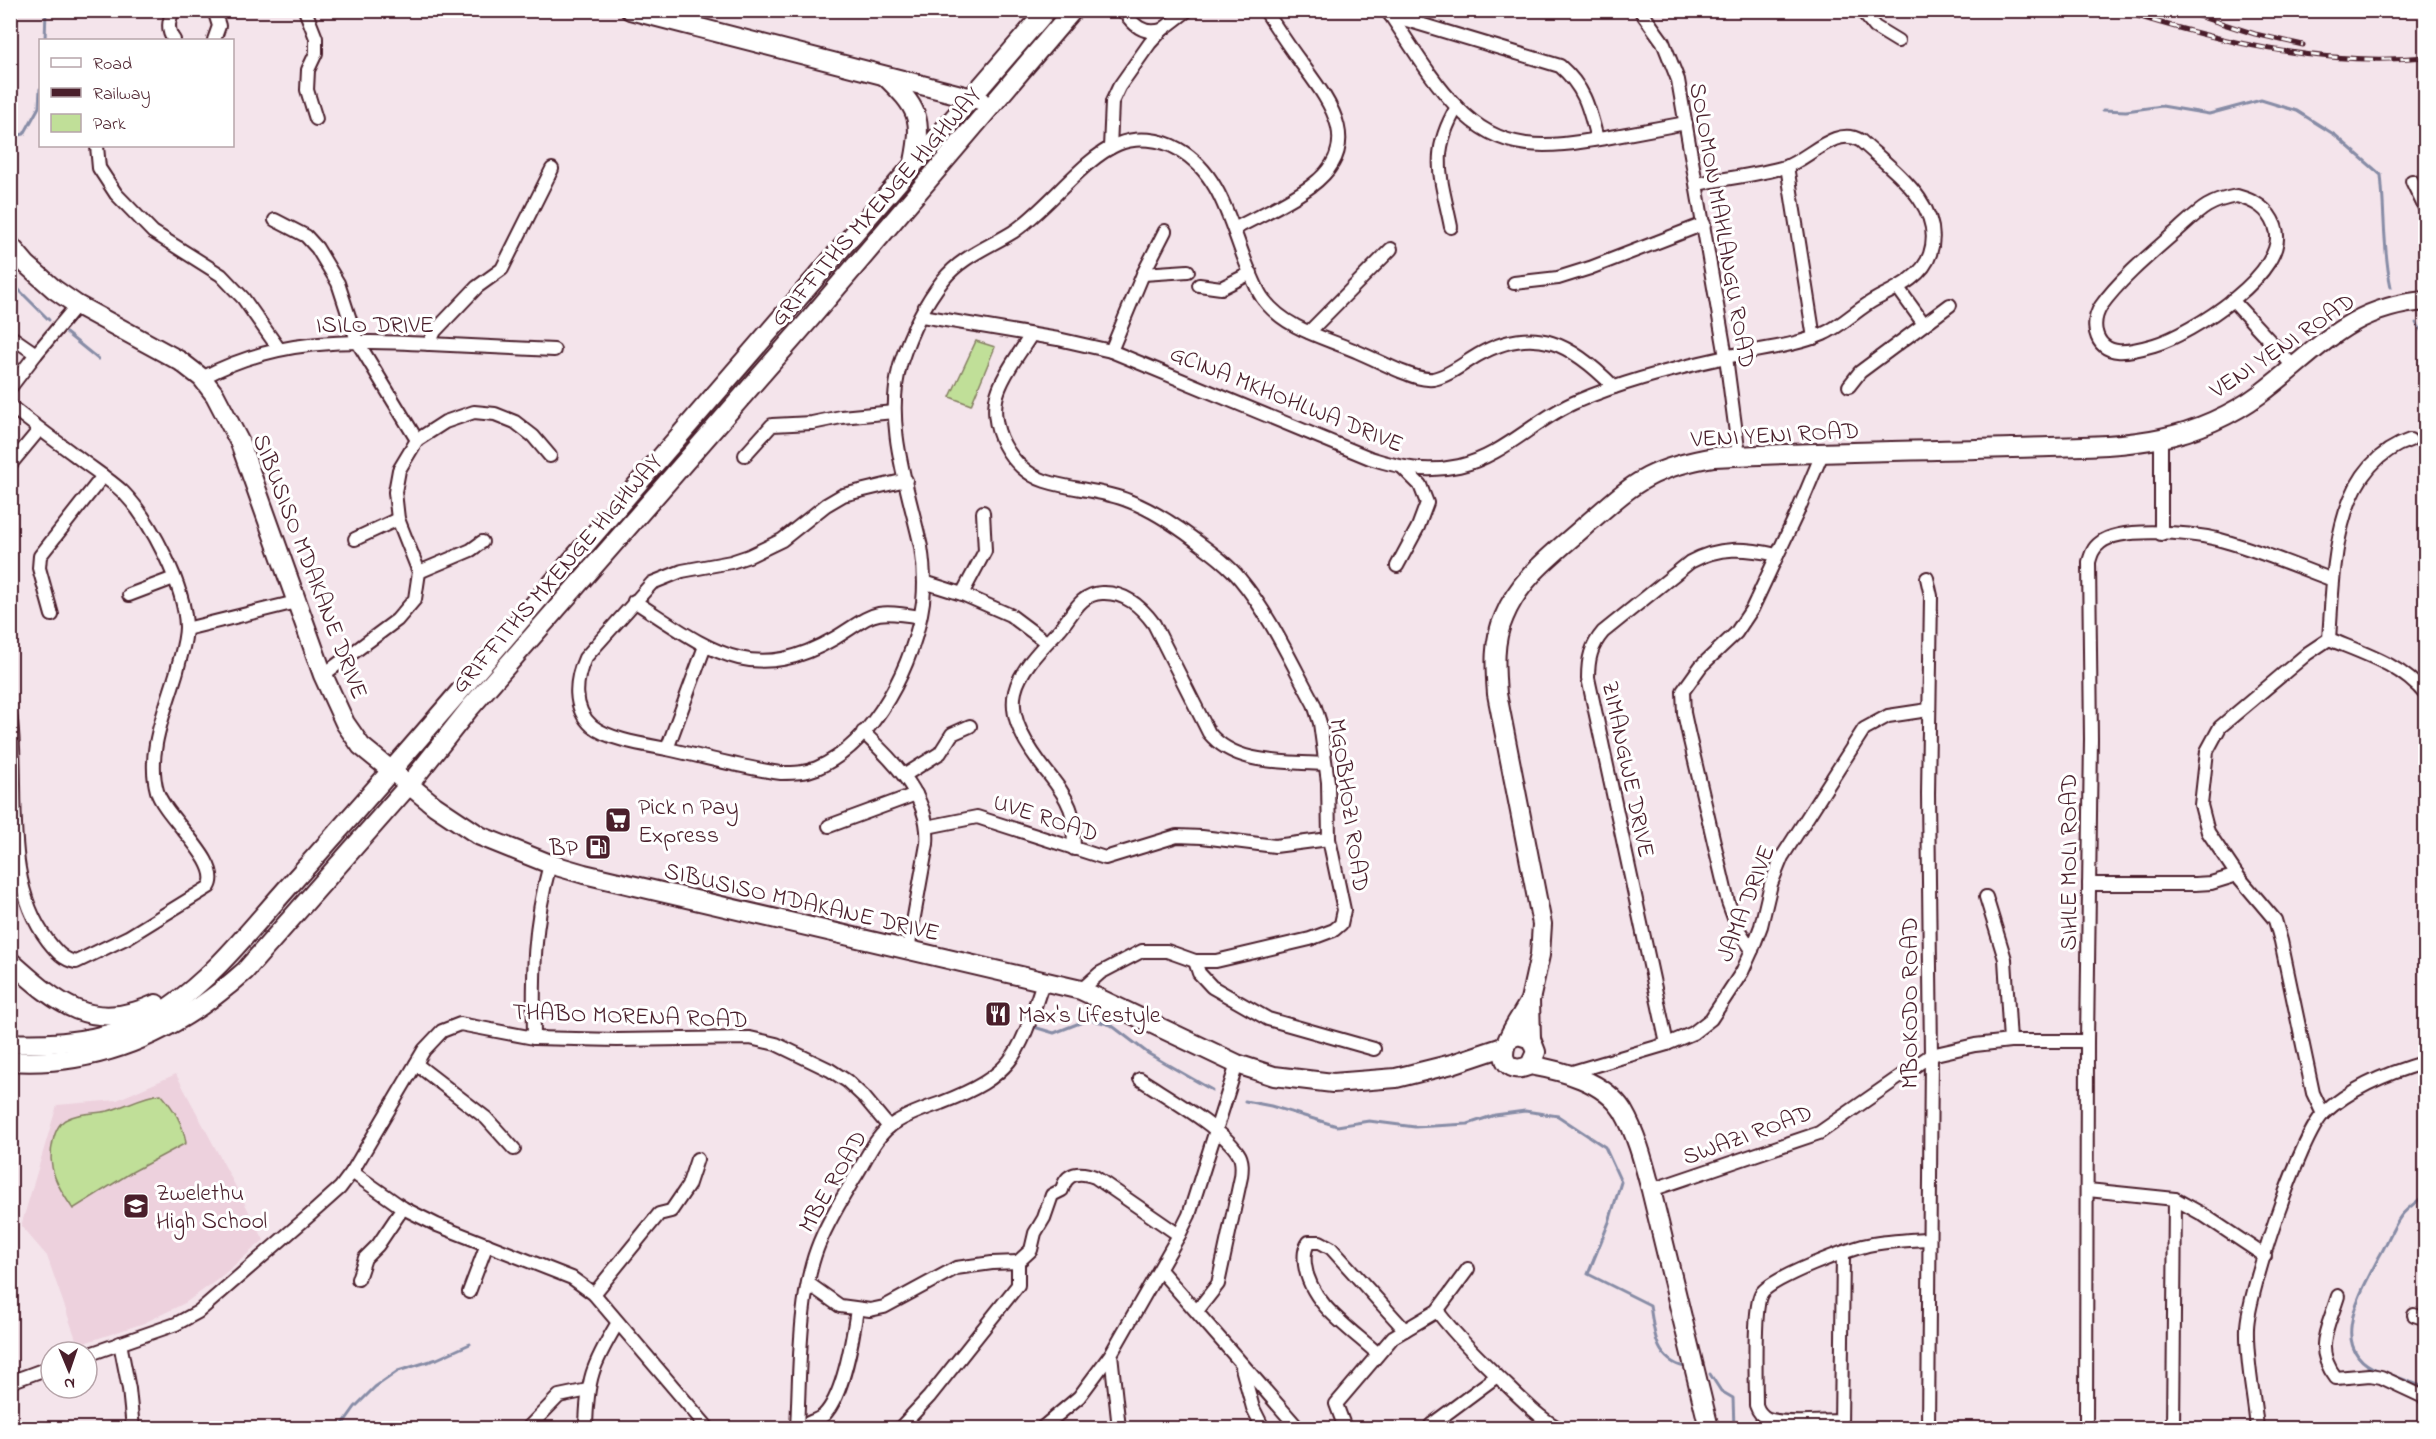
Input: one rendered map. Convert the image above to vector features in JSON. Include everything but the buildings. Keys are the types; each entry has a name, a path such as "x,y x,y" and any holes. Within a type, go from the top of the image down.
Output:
{"street":[{"path":"174,10 169,29 174,39"},
{"path":"214,10 219,26 214,39"},
{"path":"305,10 316,38 316,53 308,70 307,90 316,119"},
{"path":"630,10 994,104"},
{"name":"GRIFFITHS MXENGE HIGHWAY","path":"10,1043 55,1043 87,1038 136,1025 165,1010 221,963 391,772 729,376 1047,10"},
{"name":"GRIFFITHS MXENGE HIGHWAY","path":"10,1061 75,1058 154,1035 201,1007 244,971 408,786 469,709 810,319 1073,10"},
{"path":"1123,10 1131,22 1140,29 1149,32 1162,30"},
{"path":"1110,148 1112,102 1149,43 1188,10"},
{"path":"1234,229 1312,186 1326,172 1336,156 1340,142 1338,121 1327,99 1265,10"},
{"name":"SOLOMON MAHLANGU ROAD","path":"1640,10 1653,27 1671,60 1678,81 1726,357 1739,456"},
{"path":"1861,10 1875,27 1898,41"},
{"path":"1389,13 1560,66 1574,78 1582,90 1597,139"},
{"path":"1389,13 1457,107 1481,128 1508,141 1529,146 1550,146 1686,123"},
{"path":"884,75 906,96 916,116 918,130 914,164"},
{"path":"1451,227 1440,169 1440,145 1445,127 1457,107"},
{"name":"GCINA MKHOHLWA DRIVE","path":"922,316 1111,351 1370,458 1403,468 1433,471 1482,459 1576,401 1614,387 1726,357 1814,338 1898,288 1926,265 1933,240 1931,224 1924,206 1913,190 1854,136 1836,139 1787,166"},
{"path":"906,480 843,495 826,505 796,531 770,548 731,562 682,571 652,583 585,658 579,672 577,697 581,711 592,725 603,733 763,771 799,773 816,768 838,756 863,732 897,687 906,665 920,618 924,582 921,547 894,412 901,362 930,299 956,266 1015,230 1099,154 1120,143 1140,139 1162,142 1179,149 1201,166 1216,188 1234,229 1241,253 1262,298 1271,308 1309,333 1402,372 1431,379 1446,374 1496,345 1528,338 1567,349 1586,360 1614,387"},
{"path":"97,147 99,168 116,194 153,232 221,275 243,298 279,349"},
{"path":"1697,184 1787,166 1814,338"},
{"path":"429,344 435,331 477,287 502,269 552,169"},
{"path":"2412,182 2426,210"},
{"path":"2237,196 2252,200 2263,207 2272,218 2277,230 2277,245 2265,270 2232,300 2192,327 2157,345 2115,352 2105,348 2098,340 2095,327 2096,316 2102,306 2146,257 2204,207 2219,200 2237,196"},
{"path":"275,220 306,236 317,248 338,283 357,341 417,440"},
{"path":"1514,283 1558,278 1580,272 1704,224"},
{"path":"1111,351 1143,274 1165,231"},
{"name":"SIBUSISO MDAKANE DRIVE","path":"10,245 27,265 54,289 77,305 180,361 202,378 224,410 240,443 323,675 345,723 361,746 391,772 480,836 550,864 659,893 1081,990 1237,1064 1274,1076 1333,1083 1396,1078 1506,1049"},
{"path":"1309,333 1391,249"},
{"path":"1143,274 1188,271"},
{"path":"1199,285 1221,288 1251,273"},
{"path":"1898,288 1924,324"},
{"path":"2232,300 2293,366"},
{"name":"VENI YENI ROAD","path":"1506,1049 1530,1000 1540,955 1542,924 1497,694 1495,666 1497,640 1503,618 1516,593 1532,572 1619,497 1646,478 1670,467 1694,460 1739,456 2074,445 2161,438 2222,417 2260,395 2330,336 2356,320 2378,309 2401,303 2426,301"},
{"path":"10,388 77,305"},
{"path":"1848,386 1860,372 1950,305"},
{"name":"MGOBHOZI ROAD","path":"1031,335 1004,378 995,403 1000,435 1023,470 1042,480 1127,500 1150,510 1193,538 1239,577 1275,633 1314,704 1320,723 1328,782 1329,839 1344,910 1338,927 1310,939 1238,957 1195,961 1167,951 1142,951 1100,973 1081,990"},
{"path":"10,336 36,354"},
{"name":"ISILO DRIVE","path":"202,378 226,365 279,349 322,343 357,341 554,350"},
{"path":"10,406 120,490 141,515 174,578 186,629 183,649 156,745 154,777 160,803 204,855 211,883 206,890 128,937 76,962 68,961 62,956 45,937 27,898 17,850 10,713"},
{"path":"323,675 398,620 408,610 418,588 419,572 398,519 395,492 399,470 417,440 445,422 474,412 495,414 515,422 533,436 550,456"},
{"path":"745,455 772,425 812,423 841,417 894,412"},
{"path":"10,465 39,429"},
{"path":"2161,438 2161,534"},
{"path":"2329,639 2333,580 2340,531 2348,505 2359,481 2385,452 2410,440"},
{"path":"1752,950 1738,929 1728,902 1689,735 1682,695 1693,676 1736,633 1752,609 1822,454"},
{"path":"1397,566 1428,503 1420,485 1403,468"},
{"path":"52,615 39,568 40,556 103,476"},
{"path":"962,594 985,551 983,512"},
{"path":"355,539 398,519"},
{"name":"SIHLE MOLI ROAD","path":"2086,1428 2089,562 2092,551 2100,542 2113,536 2161,534 2217,539 2333,580"},
{"path":"419,572 471,550 482,542"},
{"name":"ZIMANGWE DRIVE","path":"1667,1044 1612,796 1588,678 1588,661 1594,642 1603,632 1690,562 1705,554 1729,549 1751,549 1777,555"},
{"path":"129,595 174,578"},
{"name":"MBOKODO ROAD","path":"1927,578 1931,596 1928,710 1931,1055 1928,1428"},
{"path":"924,582 962,594 1010,615 1046,642"},
{"path":"1074,849 1071,810 1059,786 1039,762 1028,743 1015,712 1013,691 1018,677 1085,597 1105,593 1128,598 1143,609 1154,624 1213,739 1233,752 1249,757 1324,764"},
{"path":"634,601 705,646 741,659 765,661 788,659 809,651 874,614 897,613 920,618"},
{"path":"186,629 296,602"},
{"path":"2329,639 2404,673 2426,695"},
{"path":"2323,1114 2313,1093 2279,929 2270,913 2215,845 2203,819 2201,805 2207,751 2220,727 2308,653 2329,639"},
{"path":"667,749 705,646"},
{"name":"JAMA DRIVE","path":"1563,1072 1667,1044 1693,1033 1712,1019 1742,972 1752,950 1761,926 1771,884 1782,857 1864,729 1888,716 1928,710"},
{"path":"905,775 940,753 952,734 970,726"},
{"path":"863,732 905,775 916,794 927,827 927,844 908,950"},
{"path":"829,826 916,794"},
{"name":"UVE ROAD","path":"927,827 977,817 1105,858 1177,836 1275,846 1329,839"},
{"path":"534,1038 533,957 539,902 550,864"},
{"path":"2089,884 2211,883 2237,875"},
{"path":"1986,897 2005,959 2010,1041"},
{"path":"10,961 63,1005 85,1013 110,1016 141,1010 162,1001 221,963"},
{"path":"1195,961 1198,973 1212,987 1268,1019 1374,1049"},
{"name":"MBE ROAD","path":"799,1428 804,1312 813,1261 824,1233 872,1149 889,1127 922,1110 967,1093 1001,1072 1014,1056 1023,1039 1043,982"},
{"name":"VENI YENI ROAD","path":"1530,1000 1533,1052"},
{"name":"THABO MORENA ROAD","path":"99,1351 176,1324 198,1312 326,1201 352,1172 395,1096 433,1038 452,1026 468,1025 534,1038 616,1040 750,1038 764,1040 792,1050 847,1081 889,1127"},
{"path":"1533,1052 1517,1068 1506,1049 1518,1035 1533,1052 1563,1072 1600,1090 1623,1110 1641,1154 1651,1190 1709,1428"},
{"name":"SWAZI ROAD","path":"1651,1190 1818,1133 1931,1055 1966,1046 2010,1041 2087,1041"},
{"path":"2256,1428 2247,1326 2249,1310 2290,1180 2323,1114 2380,1077 2426,1062"},
{"path":"416,1064 486,1118 514,1149"},
{"path":"1042,1428 1079,1397 1111,1354 1179,1235 1189,1215 1237,1064"},
{"path":"1140,1079 1215,1131 1240,1155 1242,1172 1218,1284 1197,1311"},
{"path":"594,1294 659,1214 671,1211 684,1194 697,1159"},
{"path":"352,1172 403,1208 437,1225 572,1278 594,1294 617,1324 708,1428"},
{"path":"808,1284 840,1306 870,1310 884,1307 956,1268 1018,1262 1031,1250 1035,1233 1044,1218 1052,1195 1062,1190 1066,1179 1075,1174 1095,1176 1179,1235"},
{"path":"2088,1190 2175,1199 2265,1256"},
{"path":"2173,1428 2175,1199"},
{"path":"358,1279 365,1258 378,1245 403,1208"},
{"path":"1843,1253 1841,1425 1779,1421 1762,1416 1756,1405 1758,1307 1762,1293 1771,1284 1787,1276 1843,1253 1872,1244 1928,1239"},
{"path":"1378,1354 1315,1295 1306,1275 1305,1250 1309,1242 1320,1242 1331,1248 1405,1330"},
{"path":"469,1292 488,1244"},
{"path":"900,1428 929,1397 1018,1285 1018,1262"},
{"path":"1345,1428 1336,1404 1338,1399 1358,1381 1393,1338 1423,1322 1437,1311 1468,1269"},
{"path":"1160,1270 1298,1428"},
{"path":"2338,1296 2323,1346 2327,1366 2336,1378 2370,1375 2381,1377 2426,1398"},
{"path":"799,1428 821,1417 834,1400 851,1345 857,1309"},
{"path":"1437,1311 1453,1332 1497,1376 1546,1421 1559,1428"},
{"path":"589,1426 588,1390 597,1358 617,1324"},
{"path":"120,1343 129,1389 133,1428"},
{"path":"1111,1354 1119,1428"},
{"path":"1241,1365 1253,1408 1263,1428"},
{"path":"10,1382 39,1372"},
{"path":"1431,1425 1497,1376"},
{"path":"528,1428 560,1396 588,1390"}],"shaded area":[{"name":"Zwelethu High School","path":"176,1074 264,1240 217,1280 185,1303 144,1323 93,1340 76,1340 47,1256 21,1226 57,1105 117,1100"}],"green space":[{"path":"976,341 995,347 971,405 950,397"},
{"path":"161,1094 177,1117 186,1143 132,1172 73,1209 58,1185 52,1169 51,1151 59,1125 77,1115 108,1111"}],"waterway":[{"path":"45,39 46,10"},
{"path":"2103,110 2126,111 2162,106 2209,114 2261,100 2297,111 2335,135 2381,175 2385,246 2391,287"},
{"path":"10,137 24,134 39,107"},
{"path":"10,281 49,320"},
{"path":"2416,323 2426,337"},
{"path":"66,333 98,359"},
{"path":"1034,1027 1054,1033 1090,1019 1111,1025 1149,1054 1212,1090"},
{"path":"1245,1101 1271,1106 1337,1126 1369,1121 1415,1127 1468,1124 1495,1115 1525,1111 1558,1116 1605,1147 1621,1182 1609,1222 1588,1274 1650,1305 1657,1343 1661,1351 1667,1358 1685,1367"},
{"path":"2380,1371 2363,1362 2354,1350 2351,1335 2352,1320 2364,1287 2398,1221 2406,1210 2426,1194"},
{"path":"340,1428 355,1407 375,1387 398,1371 437,1359 470,1344"},
{"path":"1710,1374 1721,1391 1733,1398 1734,1428"},
{"path":"2389,1374 2426,1388"}],"railway":[{"path":"2118,10 2231,41 2309,55 2387,59 2426,57"},
{"path":"2180,10 2255,34 2303,45"}],"place":[{"name":"Pick n Pay Express","path":"618,820"},
{"name":"BP","path":"598,847"},
{"name":"Max's Lifestyle","path":"998,1014"},
{"name":"Zwelethu High School","path":"136,1206"}]}
